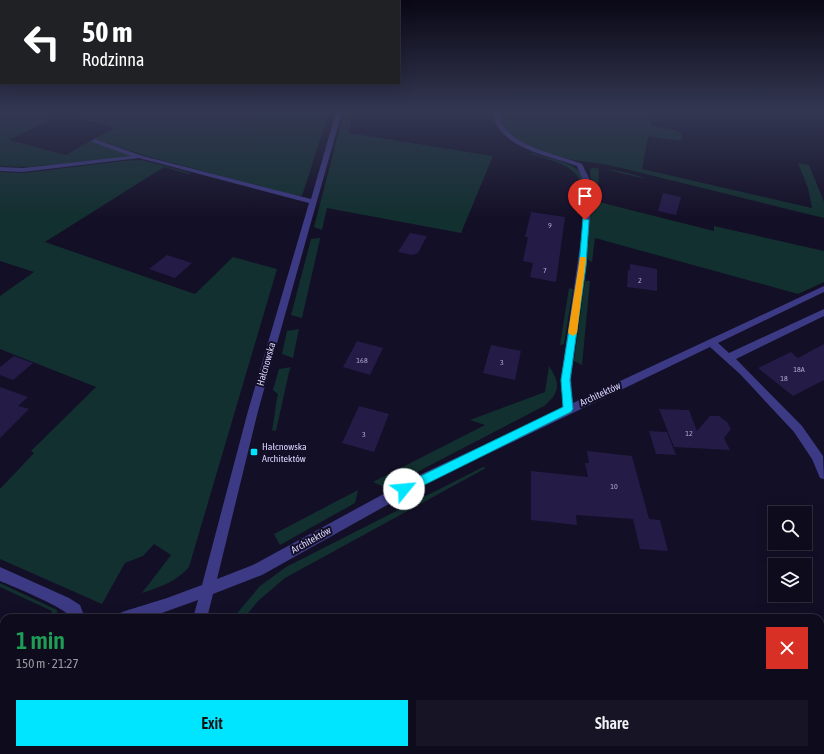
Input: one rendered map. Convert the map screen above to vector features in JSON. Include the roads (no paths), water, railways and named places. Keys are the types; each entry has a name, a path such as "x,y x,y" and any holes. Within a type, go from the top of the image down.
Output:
{"street":[{"path":"112,147 141,157 304,200 313,201"},
{"name":"Hałcnowska","path":"201,614 253,411 329,147"},
{"path":"528,147 545,155 580,165 586,176 587,189 582,266 566,380 568,409"},
{"path":"0,169 23,170 141,157"},
{"name":"Architektów","path":"138,614 166,605 257,570 417,482 568,409 824,290"},
{"path":"728,358 824,312"},
{"path":"711,342 743,371 798,429 820,457 824,474"},
{"path":"0,574 64,603 75,610 76,614"}],"place":[{"name":"Hałcnowska Architektów","path":"254,452"}]}
